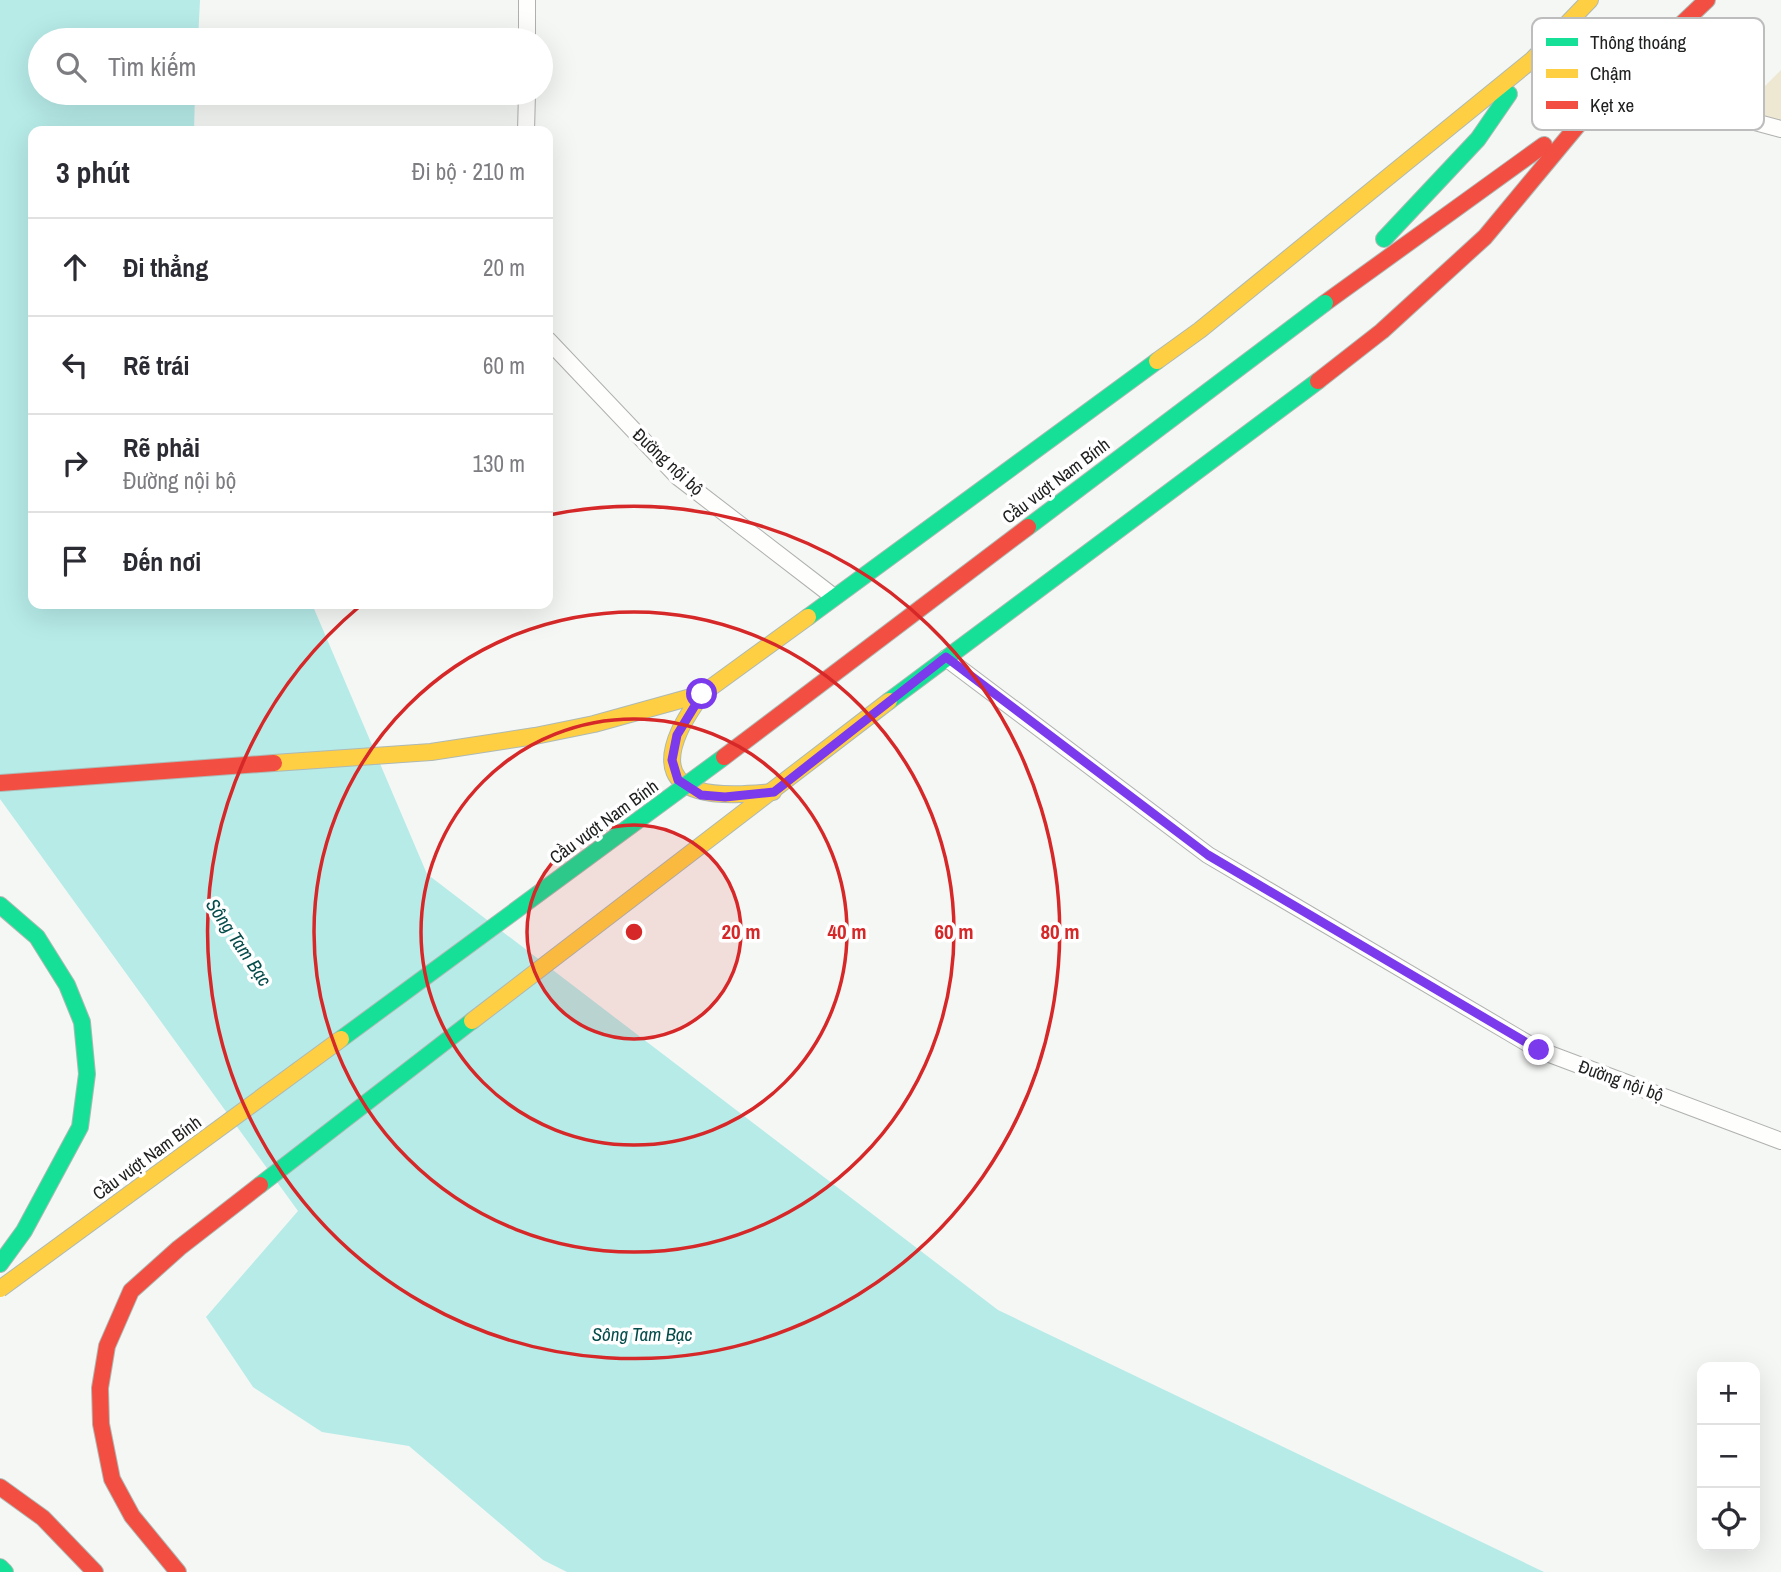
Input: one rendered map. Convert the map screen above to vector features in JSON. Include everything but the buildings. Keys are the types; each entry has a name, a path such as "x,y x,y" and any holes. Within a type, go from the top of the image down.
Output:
{"main road":[{"path":"1573,18 1590,0"},
{"path":"1689,18 1707,0"},
{"path":"0,783 430,752 594,724 702,694 1200,330 1532,60"},
{"name":"Cầu vượt Nam Bính","path":"1325,303 1478,139 1532,60"},
{"name":"Cầu vượt Nam Bính","path":"0,1289 661,804 1325,303 1564,130"},
{"path":"178,1572 132,1517 112,1479 101,1424 100,1388 107,1346 131,1291 179,1248 637,893 774,792 946,657 1256,429 1382,331 1485,237 1574,130"},
{"path":"702,694 677,735 672,760 678,780 701,795 725,797 774,792"},
{"path":"0,905 37,937 67,985 82,1022 87,1074 80,1127 24,1231 0,1264"},
{"path":"4,1481 95,1572"},
{"path":"0,1567 5,1572"}],"lane":[{"path":"527,0 527,28"},
{"path":"526,126 527,105"},
{"path":"1764,125 1781,130"},
{"name":"Đường nội bộ","path":"553,345 678,477 834,597"},
{"name":"Đường nội bộ","path":"946,657 1208,855 1539,1050 1781,1141"}],"shaded area":[{"path":"1781,70 1781,120 1764,117 1764,87"}],"water":[{"name":"Sông Tam Bạc","path":"0,0 200,0 199,28 28,28 28,105 195,105 194,126 28,126 28,609 314,609 427,874 998,1310 1544,1572 567,1572 543,1560 409,1446 322,1432 253,1387 206,1317 298,1211 0,799"}],"traffic: fast":[{"path":"1384,239 1478,139 1509,94"},
{"path":"1028,527 1325,303"},
{"path":"808,617 1157,361"},
{"path":"889,701 1318,381"},
{"path":"341,1039 724,757"},
{"path":"0,905 37,937 67,985 82,1022 87,1074 80,1127 24,1231 0,1264"},
{"path":"260,1185 472,1021"},
{"path":"0,1567 5,1572"}],"traffic: slow":[{"path":"1573,18 1590,0"},
{"path":"1157,361 1200,330 1532,60"},
{"path":"274,763 431,752 594,724 702,694 808,617"},
{"path":"702,694 679,732 672,755 674,772 684,783 698,790 735,794 773,792"},
{"path":"472,1021 889,701"},
{"path":"0,1289 341,1039"}],"traffic: jam":[{"path":"1688,18 1707,0"},
{"path":"1318,381 1382,331 1485,237 1574,130"},
{"path":"1325,303 1544,145"},
{"path":"724,757 1028,527"},
{"path":"0,783 274,763"},
{"path":"178,1572 132,1516 112,1479 101,1424 100,1388 107,1346 131,1291 179,1248 260,1185"},
{"path":"0,1487 43,1518 95,1572"}],"route":[{"path":"702,694 677,735 672,760 678,780 701,795 725,797 774,792 946,657 1208,855 1539,1050"}]}
